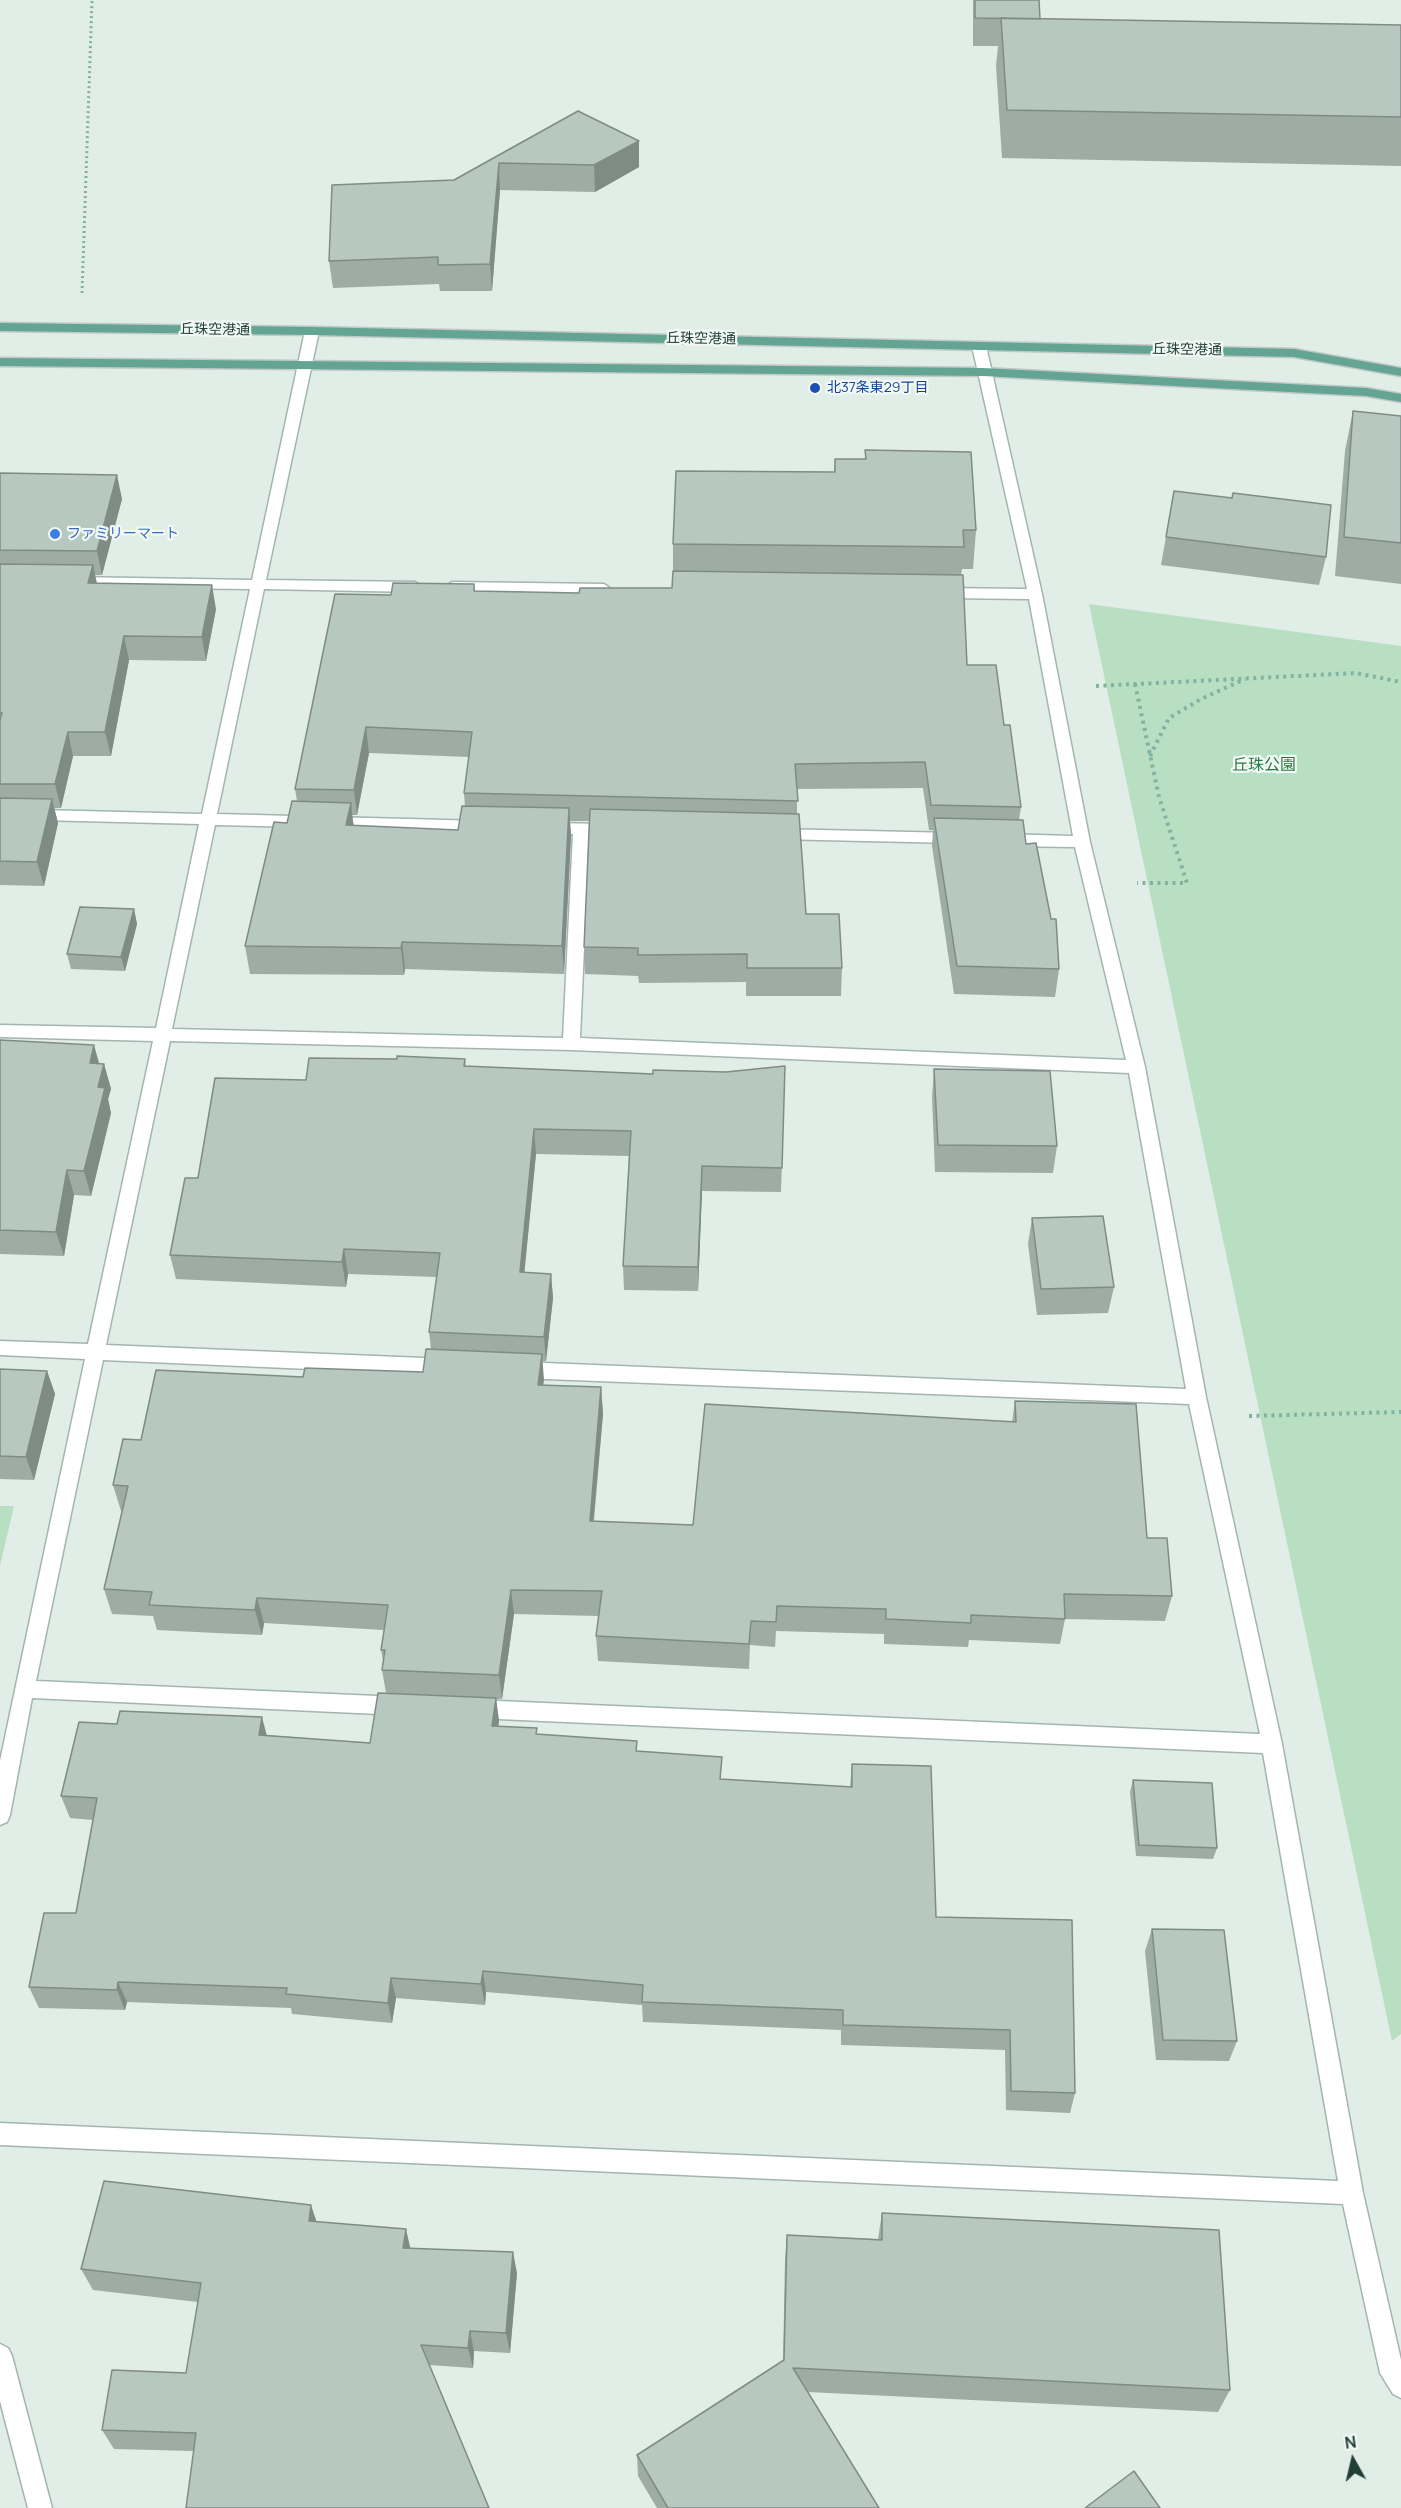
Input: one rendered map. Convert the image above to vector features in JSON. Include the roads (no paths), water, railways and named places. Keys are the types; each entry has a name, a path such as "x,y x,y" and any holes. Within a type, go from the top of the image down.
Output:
{"main road":[{"name":"丘珠空港通","path":"0,327 312,331 1294,353 1401,372"},
{"name":"丘珠空港通","path":"0,362 984,372 1366,392 1401,398"}],"street":[{"path":"0,1815 24,1689 260,585 312,331"},
{"path":"979,346 1035,594 1082,842 1137,1067 1197,1397 1272,1744 1352,2193 1392,2373 1401,2386"},
{"path":"59,582 617,589"},
{"path":"927,593 1035,594"},
{"path":"0,813 497,826"},
{"path":"533,827 628,830"},
{"path":"571,1044 581,828"},
{"path":"760,833 1082,842"},
{"path":"0,1031 571,1044 1137,1067"},
{"path":"0,1348 467,1367"},
{"path":"502,1369 1197,1397"},
{"path":"24,1689 416,1706"},
{"path":"452,1708 1272,1744"},
{"path":"0,2134 1352,2193"},
{"path":"0,2356 40,2508"}],"place":[{"name":"北37条東29丁目","path":"815,388"},
{"name":"ファミリーマート","path":"55,534"}],"park label":[{"name":"丘珠公園","path":"1264,766"}]}
